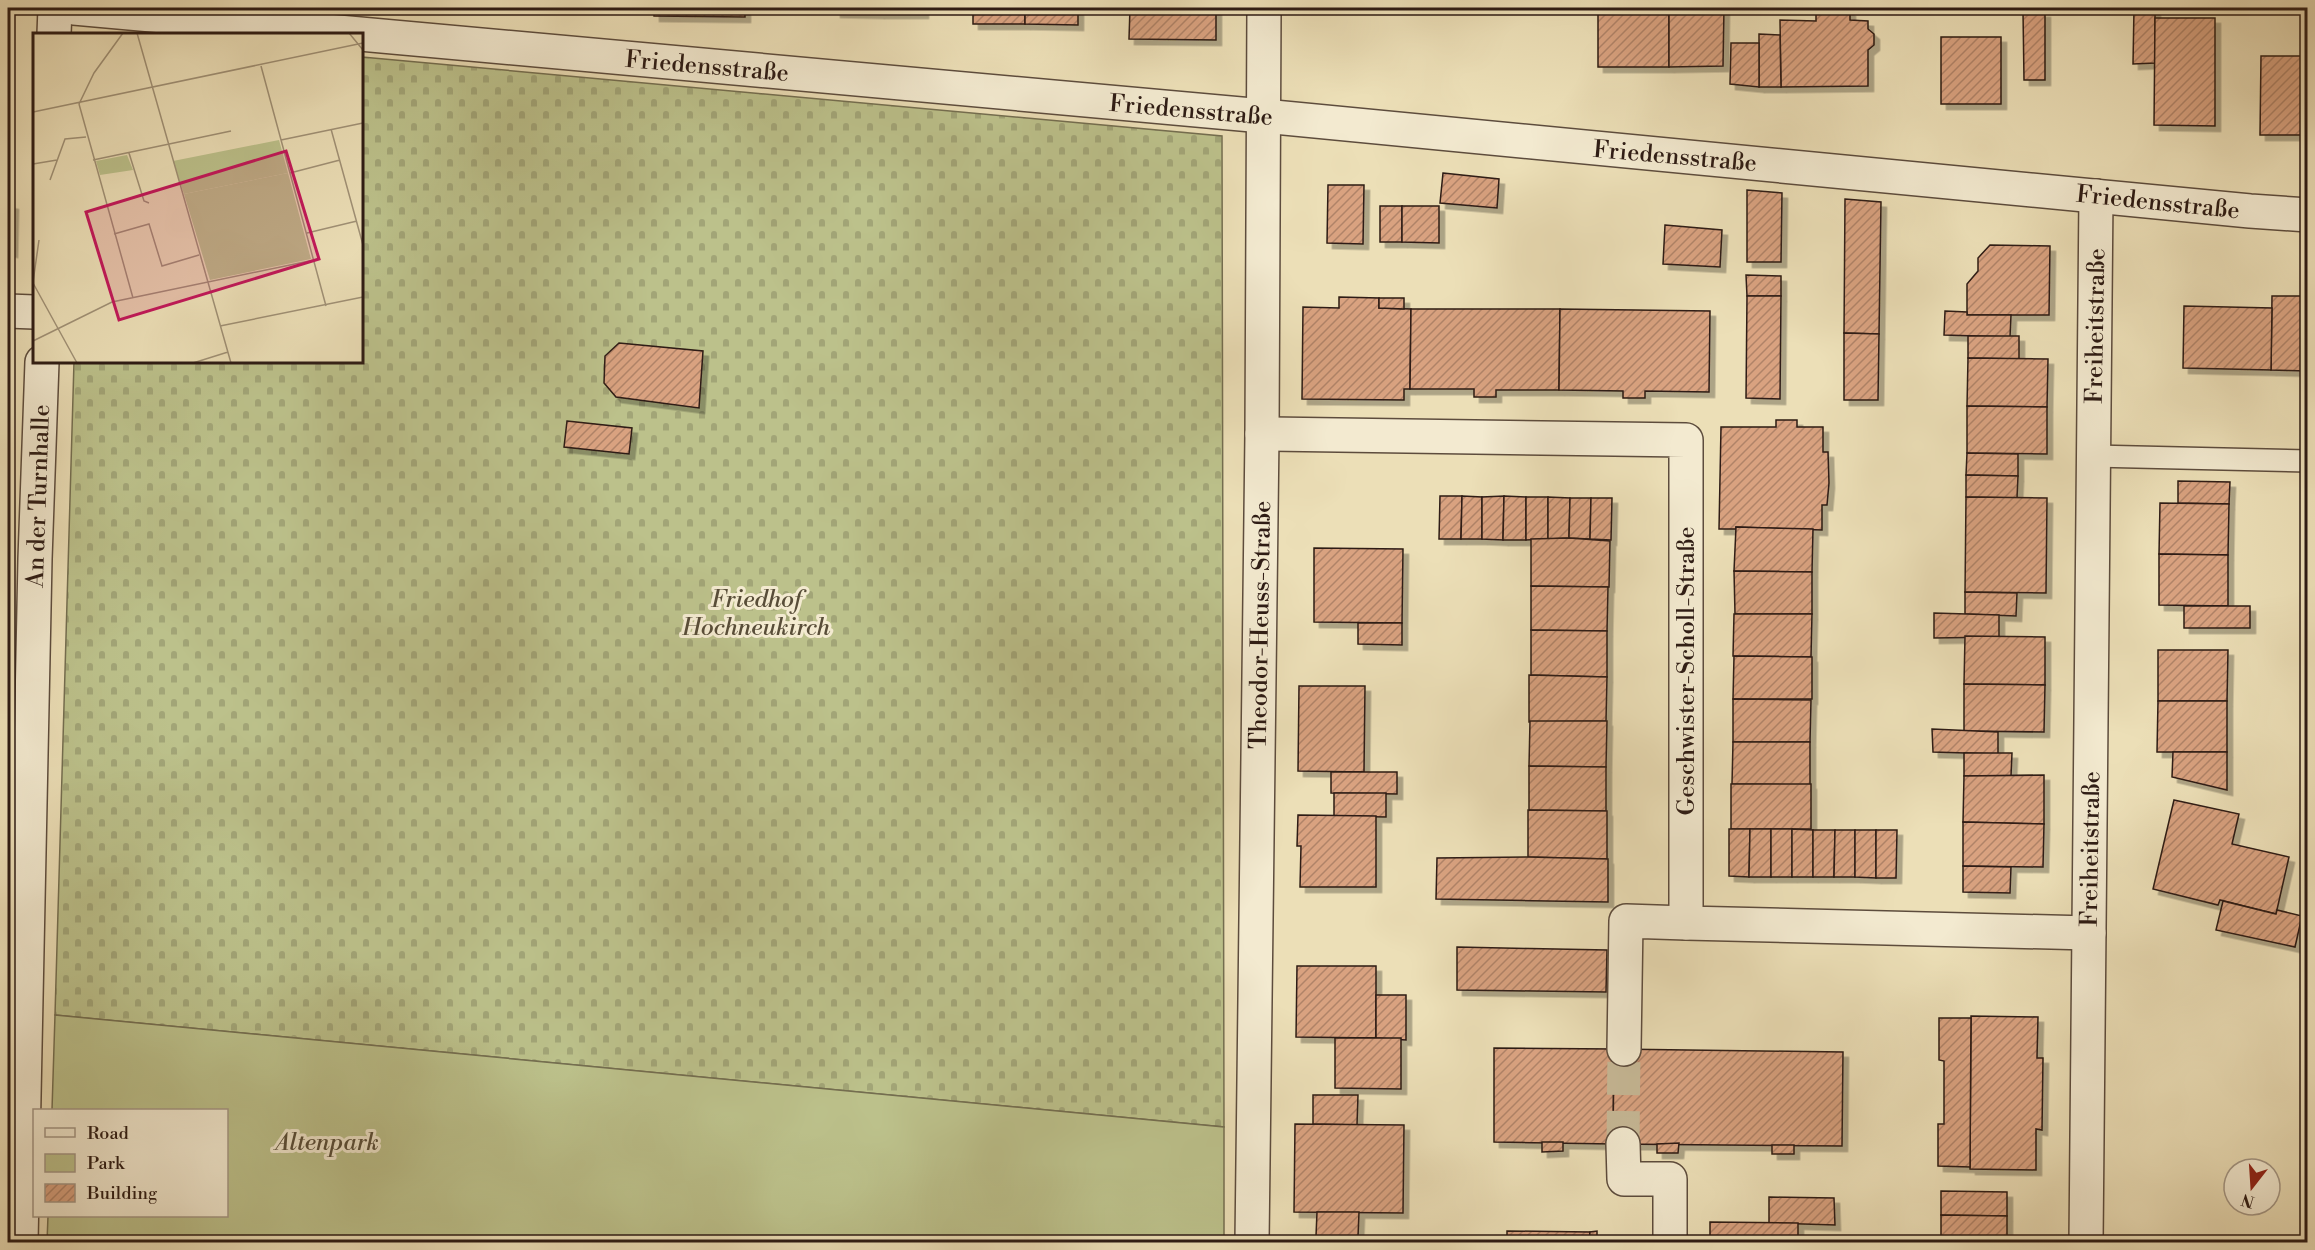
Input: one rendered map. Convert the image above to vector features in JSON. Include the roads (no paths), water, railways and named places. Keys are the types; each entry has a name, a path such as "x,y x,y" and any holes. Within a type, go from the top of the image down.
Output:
{"street":[{"path":"54,33 55,8"},
{"name":"Friedensstraße","path":"74,8 349,33"},
{"name":"Theodor-Heuss-Straße","path":"1252,1242 1262,434 1264,8"},
{"name":"Friedensstraße","path":"363,34 1263,116 2307,215"},
{"name":"Freiheitstraße","path":"2086,1242 2096,196"},
{"path":"8,311 33,312"},
{"name":"An der Turnhalle","path":"21,1242 17,1005 42,363"},
{"name":"Geschwister-Scholl-Straße","path":"1262,434 1686,440 1686,923"},
{"path":"1624,1049 1626,921 2089,933"},
{"path":"1623,1144 1624,1179 1670,1179 1670,1242"}],"lane":[{"path":"2093,456 2307,460"}],"tunnel":[{"path":"1623,1144 1624,1049"}],"park label":[{"name":"Friedhof Hochneukirch","path":"756,613"},
{"name":"Altenpark","path":"327,1142"}]}
